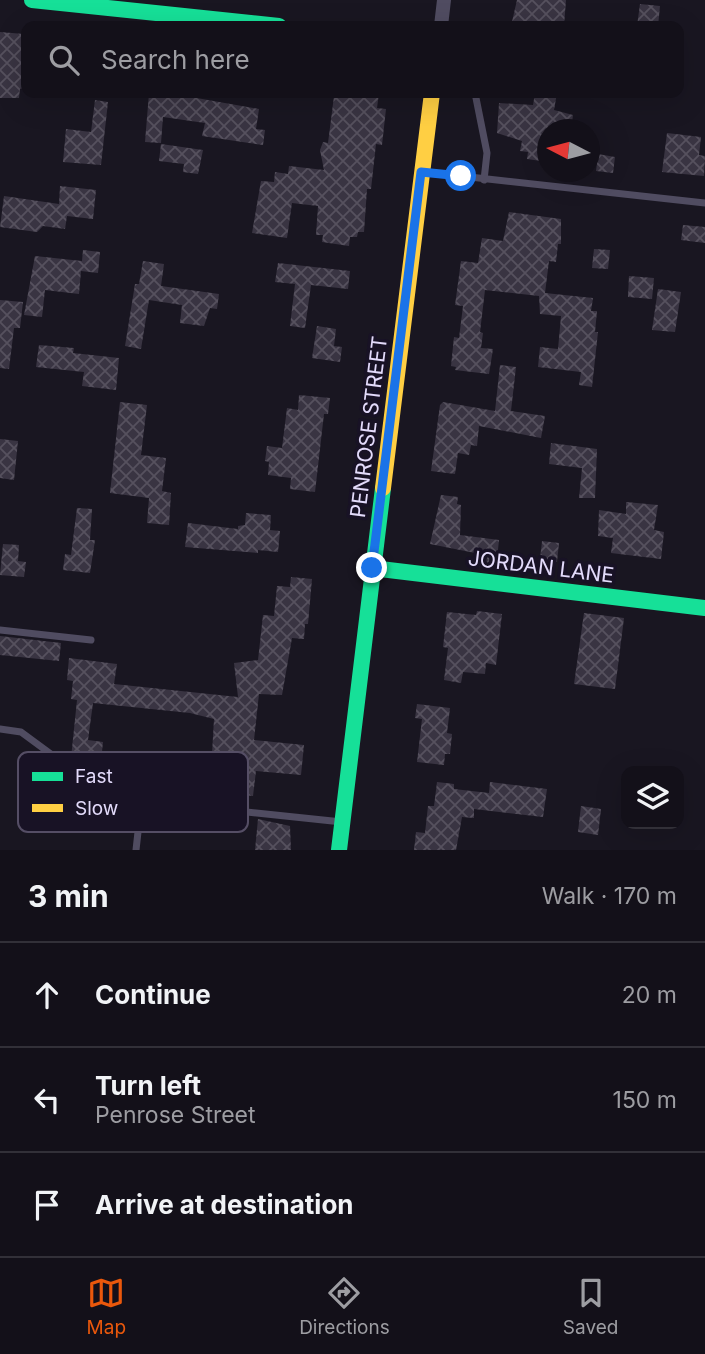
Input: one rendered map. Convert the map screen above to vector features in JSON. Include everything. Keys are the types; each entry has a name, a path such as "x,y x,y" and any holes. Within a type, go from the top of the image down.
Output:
{"street":[{"path":"32,0 232,21"},
{"path":"442,21 444,0"},
{"name":"PENROSE STREET","path":"339,850 431,98"},
{"name":"JORDAN LANE","path":"372,568 705,608"}],"lane":[{"path":"476,98 487,153 485,180"},
{"path":"421,172 705,203"},
{"path":"0,630 92,640"},
{"path":"0,729 21,732 48,752"},
{"path":"248,812 343,822"},
{"path":"136,850 138,832"}],"building":[{"path":"517,0 566,0 564,21 512,21"},
{"path":"640,4 660,6 658,21 638,21"},
{"path":"0,32 21,34 19,98 0,98"},
{"path":"149,98 197,98 259,109 256,129 265,130 263,145 202,136 205,123 163,117 161,143 145,142"},
{"path":"334,98 378,98 377,108 386,109 382,145 376,144 371,189 367,189 364,232 358,232 357,237 350,237 349,246 322,242 323,235 316,235 318,206 292,203 287,238 252,233 261,181 274,182 275,172 288,174 289,166 324,170 320,150 323,142 328,143"},
{"path":"534,98 556,98 554,110 573,115 572,119 537,119 537,160 527,159 528,152 520,151 522,141 497,133 499,103 533,105"},
{"path":"95,100 108,102 101,165 63,162 66,129 91,132"},
{"path":"667,133 701,137 699,155 705,156 704,176 662,172"},
{"path":"161,144 203,150 198,174 183,172 184,164 159,161"},
{"path":"600,154 615,157 613,173 600,171"},
{"path":"60,186 96,190 93,219 67,216 65,229 43,226 37,232 0,227 4,196 59,204"},
{"path":"509,212 561,219 561,244 558,244 556,262 549,261 545,293 593,298 591,311 597,311 595,332 598,332 592,387 579,385 581,372 538,367 540,347 558,349 561,316 540,314 539,296 485,290 480,332 483,333 481,348 493,349 489,374 455,370 456,367 451,366 454,337 459,338 463,306 455,305 461,261 478,263 482,238 503,241"},
{"path":"683,225 705,227 705,243 681,240"},
{"path":"594,249 610,250 608,269 592,268"},
{"path":"83,250 100,252 98,273 81,271 79,294 45,290 42,317 24,315 35,256 82,261"},
{"path":"143,261 164,264 161,286 219,294 217,309 210,308 204,326 180,323 182,305 149,300 141,349 125,346 135,284 139,284"},
{"path":"278,263 350,271 348,289 311,285 305,328 290,326 295,284 275,282"},
{"path":"629,276 654,278 652,299 628,297"},
{"path":"658,289 681,292 675,332 652,330"},
{"path":"0,300 23,302 20,328 14,328 9,369 0,368"},
{"path":"317,326 336,329 334,346 342,347 340,362 312,358"},
{"path":"39,345 74,348 73,353 119,358 116,390 82,386 84,372 36,367"},
{"path":"500,365 516,367 511,411 545,416 541,438 479,426 477,446 471,445 469,455 458,453 455,474 431,471 440,405 443,402 495,411"},
{"path":"299,395 330,398 328,414 324,414 315,492 290,489 291,478 268,475 269,462 265,461 267,446 282,448 287,408 298,410"},
{"path":"120,402 147,405 141,455 166,458 162,491 171,493 169,525 147,523 149,498 110,493"},
{"path":"0,439 18,441 14,480 0,478"},
{"path":"551,443 597,449 595,498 579,498 582,468 549,464"},
{"path":"441,495 458,497 457,504 461,505 460,535 499,540 496,569 479,567 480,554 430,544"},
{"path":"626,502 658,505 654,530 664,532 661,559 611,553 613,538 598,536 599,510 626,514"},
{"path":"77,508 92,509 90,540 95,540 90,573 63,570 65,554 71,555"},
{"path":"246,513 271,515 270,530 280,531 278,552 185,547 188,523 238,529 238,526 245,525"},
{"path":"542,541 559,543 557,562 540,560"},
{"path":"3,544 19,545 18,561 26,562 24,577 0,575"},
{"path":"291,577 312,579 308,624 305,624 304,639 292,638 282,695 259,694 254,740 304,745 301,775 256,771 253,796 248,796 248,752 212,752 214,719 190,713 93,703 88,740 103,742 102,752 72,752 77,700 71,699 73,681 67,680 69,658 117,664 114,684 238,697 234,663 258,660 263,615 274,616 277,586 290,587"},
{"path":"477,611 502,614 496,665 486,663 485,674 463,672 461,683 444,680 448,648 443,647 447,612 476,615"},
{"path":"584,613 624,618 615,689 574,684"},
{"path":"0,636 61,643 59,661 0,655"},
{"path":"417,704 450,708 447,733 452,734 450,754 445,754 444,765 417,762 422,719 415,718"},
{"path":"437,782 454,784 454,789 489,793 490,782 547,789 543,817 474,809 474,818 462,817 456,850 414,850 416,832 425,833 428,806 434,806"},
{"path":"581,806 601,809 598,835 578,832"},
{"path":"258,819 290,826 291,850 255,850"}],"traffic: fast":[{"path":"32,0 232,21"},
{"path":"339,850 383,488"},
{"path":"372,568 705,608"}],"traffic: slow":[{"path":"383,488 431,98"}],"route":[{"path":"372,568 421,172 461,176"}]}
